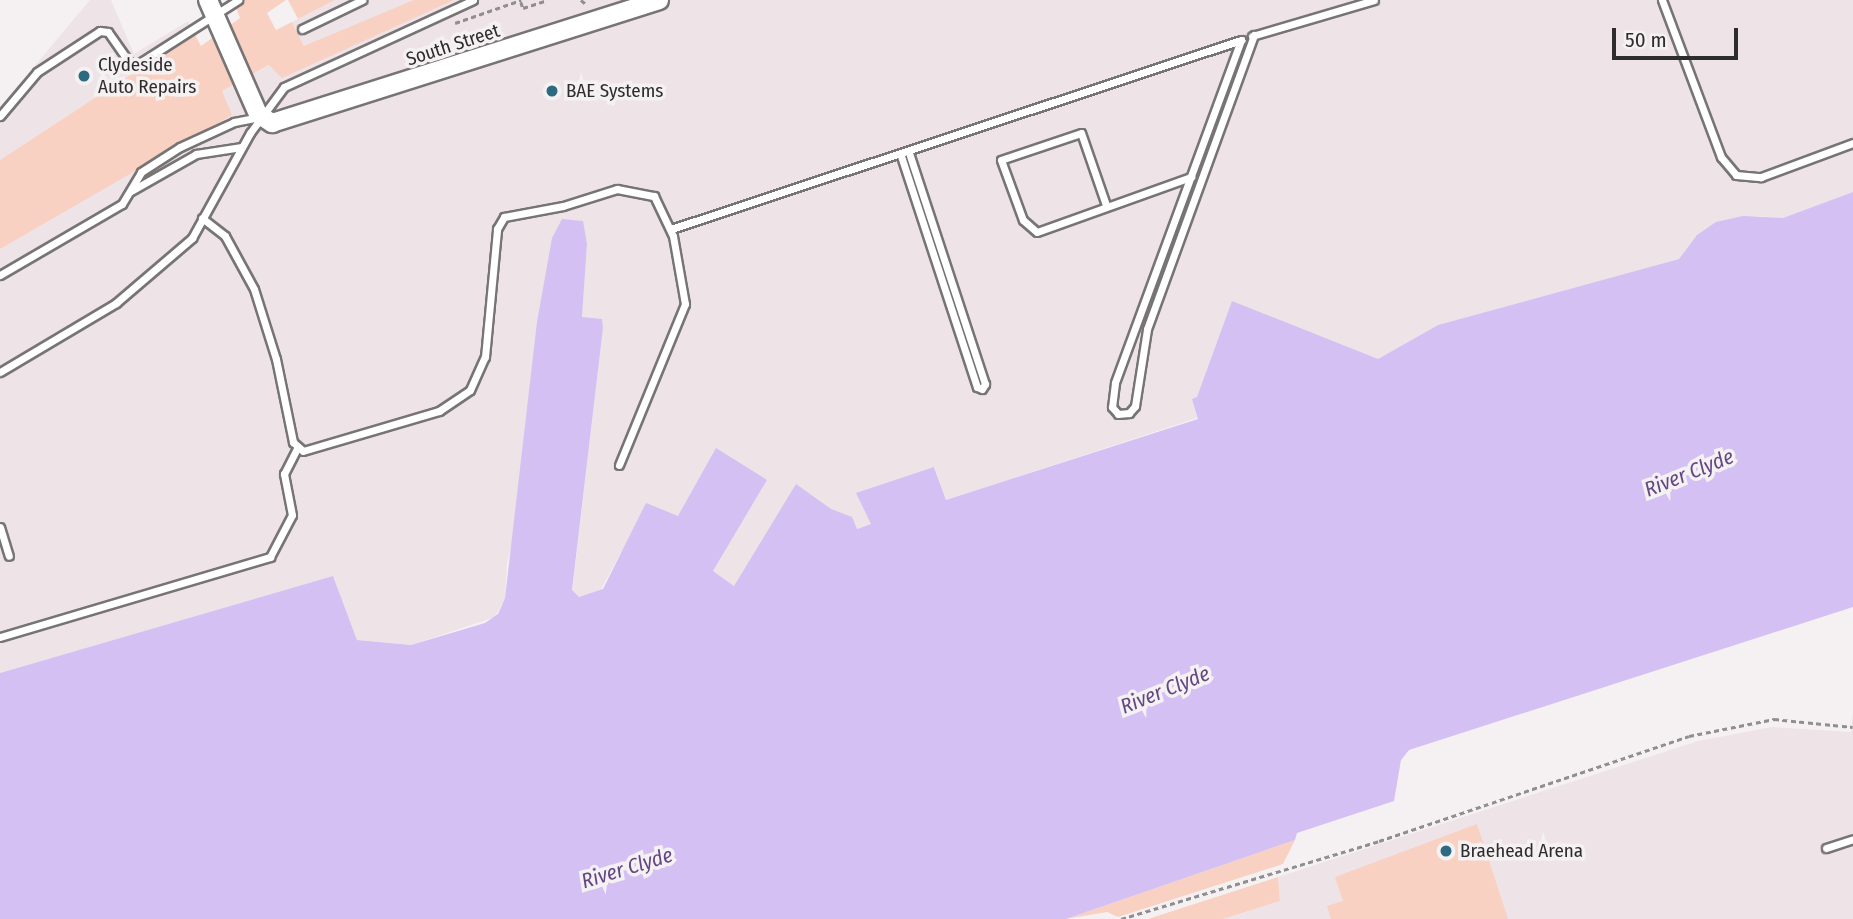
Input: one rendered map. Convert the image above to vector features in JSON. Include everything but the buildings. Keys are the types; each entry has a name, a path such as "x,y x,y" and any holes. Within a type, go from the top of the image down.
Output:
{"street":[{"name":"South Street","path":"260,117 272,123 290,120 659,0"},
{"path":"211,7 260,117"}],"lane":[{"path":"0,116 37,72 100,31 108,32 135,65 211,7 237,0"},
{"path":"302,29 362,0"},
{"path":"0,372 116,303 192,238 260,117 277,94 292,82 473,0"},
{"path":"671,229 905,154 1254,35 1374,0"},
{"path":"1662,0 1721,157 1735,175 1761,177 1853,142"},
{"path":"1241,40 1115,383 1112,407 1118,414 1129,413 1135,405 1147,329 1254,35"},
{"path":"0,275 122,204 141,172 180,147 233,122 260,117"},
{"path":"1107,205 1081,133 1001,160 1023,220 1032,231 1100,212 1107,205 1191,177"},
{"path":"131,191 196,154 242,147"},
{"path":"905,154 985,384 982,389 976,387 905,154"},
{"path":"297,448 314,449 431,414 454,404 470,390 485,357 497,229 504,216 622,189 654,196 671,229 685,304 619,465"},
{"path":"0,637 270,557 292,515 284,474 297,448 254,289 225,236 202,218"},
{"path":"0,527 9,556"},
{"path":"1826,848 1853,839"}],"path":[{"path":"521,1 523,8 547,0"},
{"path":"1121,919 1379,841 1689,736 1773,719 1853,727"}],"shaded area":[{"path":"90,0 111,0 134,54 188,21 194,33 0,160 0,107"},
{"path":"244,0 286,0 267,13 276,30 292,22 304,46 414,0 454,0 282,78 269,65 222,91 232,115 0,249 0,160 194,33 201,46 240,18 235,5"},
{"path":"288,0 335,0 298,19"},
{"name":"BAE Systems","path":"335,0 1853,0 1853,192 1783,218 1756,216 1690,244 1679,259 1438,325 1378,359 946,500 935,468 866,510 871,524 856,529 850,518 830,509 734,586 713,571 767,480 677,516 620,554 600,591 579,597 572,593 603,328 582,318 587,244 507,563 505,598 495,617 411,645 357,640 333,576 0,673 0,249 222,91 304,46 292,22"},
{"path":"1853,711 1853,919 1223,919 1280,901 1278,877 1698,741 1772,727 1851,732"},
{"name":"Braehead Arena","path":"1477,824 1508,919 1331,919 1327,906 1343,901 1335,877"},
{"path":"1295,840 1283,864 1118,917 1107,912 1066,919"},
{"path":"1278,877 1280,901 1223,919 1148,919"}],"water":[{"name":"River Clyde","path":"1853,192 1853,607 1409,750 1401,760 1394,801 1297,833 1295,840 1066,919 0,919 0,673 333,576 357,640 411,645 485,623 498,614 505,598 537,322 552,238 562,219 583,221 587,244 582,317 602,319 603,328 572,590 579,597 603,589 646,503 678,516 716,448 767,480 713,571 734,586 796,484 831,509 852,517 857,529 871,524 856,493 934,467 946,500 1198,419 1192,399 1197,397 1232,301 1378,359 1438,325 1679,259 1697,235 1716,222 1743,216 1783,218"}],"place":[{"name":"Clydeside Auto Repairs","path":"84,76"},
{"name":"BAE Systems","path":"552,91"},
{"name":"Braehead Arena","path":"1446,851"}]}
